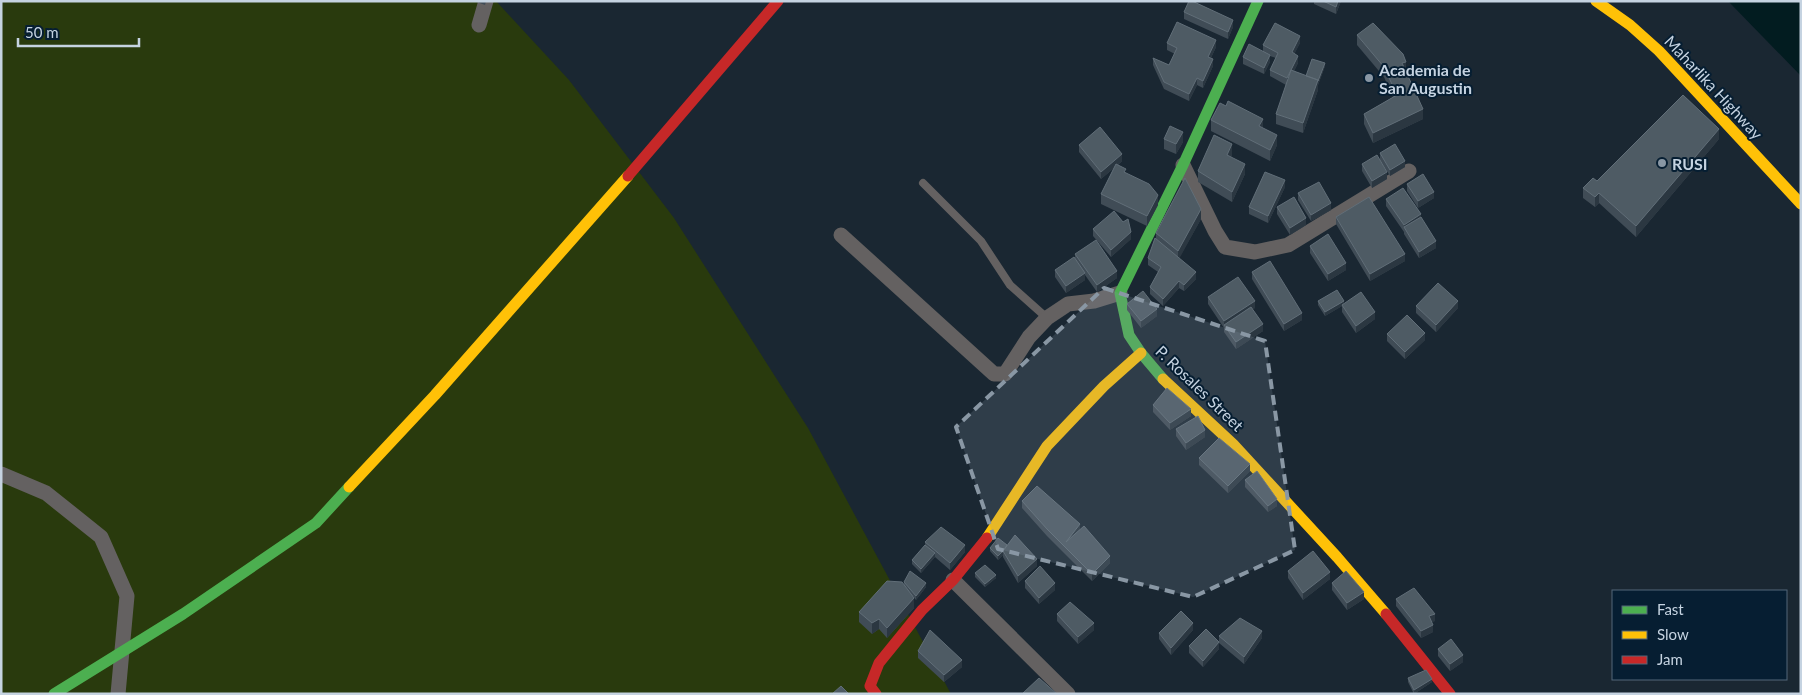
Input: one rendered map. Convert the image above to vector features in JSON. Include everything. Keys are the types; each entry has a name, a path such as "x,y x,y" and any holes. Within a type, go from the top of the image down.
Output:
{"street":[{"path":"479,25 486,1"},
{"path":"54,694 122,653 316,523 435,395 587,224 778,1"},
{"path":"842,236 994,374 1004,374 1029,337 1046,318 1068,304 1094,301 1120,293 1183,166 1258,1"},
{"name":"Maharlika Highway","path":"1596,1 1630,25 1660,51 1801,204"},
{"path":"1183,166 1215,232 1225,247 1255,252 1288,245 1409,171"},
{"name":"P. Rosales Street","path":"1120,293 1129,335 1141,353 1160,376 1233,444 1337,557 1450,694"},
{"path":"876,694 870,686 880,663 922,610 953,580 994,530 1047,446 1104,386 1141,353"},
{"path":"1,474 46,493 101,537 127,596 118,694"},
{"path":"953,580 1068,694"}],"lane":[{"path":"923,183 981,241 1010,285 1046,318"}],"highlighted area":[{"path":"1104,288 1265,341 1295,550 1193,597 998,549 956,427"}],"green space":[{"path":"1,1 496,1 569,80 674,218 808,428 951,694 1,694"}],"shaded area":[{"path":"1728,1 1801,1 1801,76"}],"building":[{"path":"1189,1 1233,20 1228,32 1184,12"},
{"path":"1323,1 1338,1 1336,7"},
{"path":"1177,22 1216,40 1208,57 1213,59 1203,81 1197,78 1189,94 1164,82 1153,58 1169,65 1177,48 1167,43"},
{"path":"1275,23 1300,36 1292,52 1298,56 1287,78 1270,70 1278,53 1263,45"},
{"path":"1373,23 1403,54 1406,62 1402,63 1423,109 1373,133 1364,114 1397,95 1384,67 1357,35"},
{"path":"1249,44 1270,55 1264,68 1243,57"},
{"path":"1312,59 1325,63 1318,81 1306,76"},
{"path":"1291,70 1318,80 1303,123 1276,114"},
{"name":"RUSI","path":"1683,95 1719,129 1636,226 1599,193 1595,197 1583,188 1593,178 1597,181"},
{"path":"1228,101 1263,119 1259,126 1277,135 1270,150 1211,120 1220,103 1226,106"},
{"path":"1170,126 1183,132 1176,144 1164,139"},
{"path":"1100,127 1122,154 1101,172 1079,145"},
{"path":"1214,135 1232,144 1227,155 1245,164 1232,192 1198,171"},
{"path":"1395,144 1405,161 1390,170 1380,153"},
{"path":"1377,155 1387,172 1372,181 1362,164"},
{"path":"1116,164 1126,169 1124,172 1149,184 1158,195 1147,216 1101,194"},
{"path":"1265,172 1285,180 1268,216 1249,207"},
{"path":"1423,174 1434,192 1418,201 1407,184"},
{"path":"1185,178 1201,209 1178,251 1156,233"},
{"path":"1319,182 1331,203 1311,215 1298,193"},
{"path":"1403,188 1421,214 1404,225 1386,199"},
{"path":"1294,197 1306,218 1290,228 1277,207"},
{"path":"1369,197 1405,254 1370,274 1336,217"},
{"path":"1114,211 1123,222 1128,219 1131,232 1111,250 1093,229"},
{"path":"1421,217 1436,241 1419,252 1404,227"},
{"path":"1328,234 1346,263 1328,274 1310,246"},
{"path":"1155,238 1196,272 1184,285 1179,281 1163,299 1150,287 1161,267 1148,258"},
{"path":"1096,240 1117,271 1097,285 1075,254"},
{"path":"1074,257 1085,273 1066,286 1055,270"},
{"path":"1270,261 1302,313 1284,324 1252,272"},
{"path":"1238,277 1255,301 1224,321 1208,297"},
{"path":"1438,283 1458,301 1436,325 1416,306"},
{"path":"1337,290 1344,301 1325,312 1318,301"},
{"path":"1143,291 1157,309 1141,321 1127,304"},
{"path":"1361,292 1375,312 1356,326 1342,305"},
{"path":"1251,307 1263,324 1236,342 1224,325"},
{"path":"1407,315 1425,333 1405,352 1387,334"},
{"path":"1167,388 1191,409 1170,423 1153,405"},
{"path":"1198,416 1205,430 1186,443 1176,429"},
{"path":"1219,438 1250,464 1228,486 1199,458"},
{"path":"1257,471 1277,499 1268,506 1245,480"},
{"path":"1037,486 1080,524 1066,542 1084,526 1110,556 1092,574 1022,501"},
{"path":"941,527 965,545 950,563 925,542"},
{"path":"1015,535 1037,559 1018,576 1003,551"},
{"path":"998,538 1007,545 998,556 990,548"},
{"path":"925,545 935,553 921,569 912,560"},
{"path":"1313,551 1330,572 1303,593 1288,571"},
{"path":"985,565 996,575 985,584 975,573"},
{"path":"1040,566 1055,583 1039,598 1025,581"},
{"path":"910,571 926,583 916,596 904,582"},
{"path":"1346,571 1364,592 1347,603 1332,583"},
{"path":"887,581 902,582 914,598 887,628 879,619 872,623 859,612"},
{"path":"1414,588 1435,614 1429,616 1433,625 1421,631 1396,599"},
{"path":"1070,602 1094,623 1078,637 1057,614"},
{"path":"1181,611 1193,623 1171,648 1159,633"},
{"path":"1240,618 1262,631 1244,657 1219,636"},
{"path":"1206,629 1219,642 1203,661 1189,646"},
{"path":"930,630 962,660 944,675 918,651"},
{"path":"1451,639 1463,655 1450,664 1438,649"},
{"path":"1426,670 1432,679 1414,690 1408,678"},
{"path":"1039,678 1057,694 1022,694"},
{"path":"841,686 849,694 832,694"}],"traffic: fast":[{"path":"1163,379 1141,353 1129,335 1120,293 1183,165 1258,1"},
{"path":"54,694 183,614 316,523 349,487"}],"traffic: slow":[{"path":"1596,1 1630,25 1659,51 1801,204"},
{"path":"349,487 435,395 628,176"},
{"path":"987,538 1047,446 1104,386 1141,353"},
{"path":"1163,379 1233,444 1337,557 1386,614"}],"traffic: jam":[{"path":"628,176 778,1"},
{"path":"876,694 870,686 879,663 922,610 953,580 987,538"},
{"path":"1386,614 1450,694"}],"place":[{"name":"Academia de San Augustin","path":"1369,78"},
{"name":"RUSI","path":"1662,163"}]}
